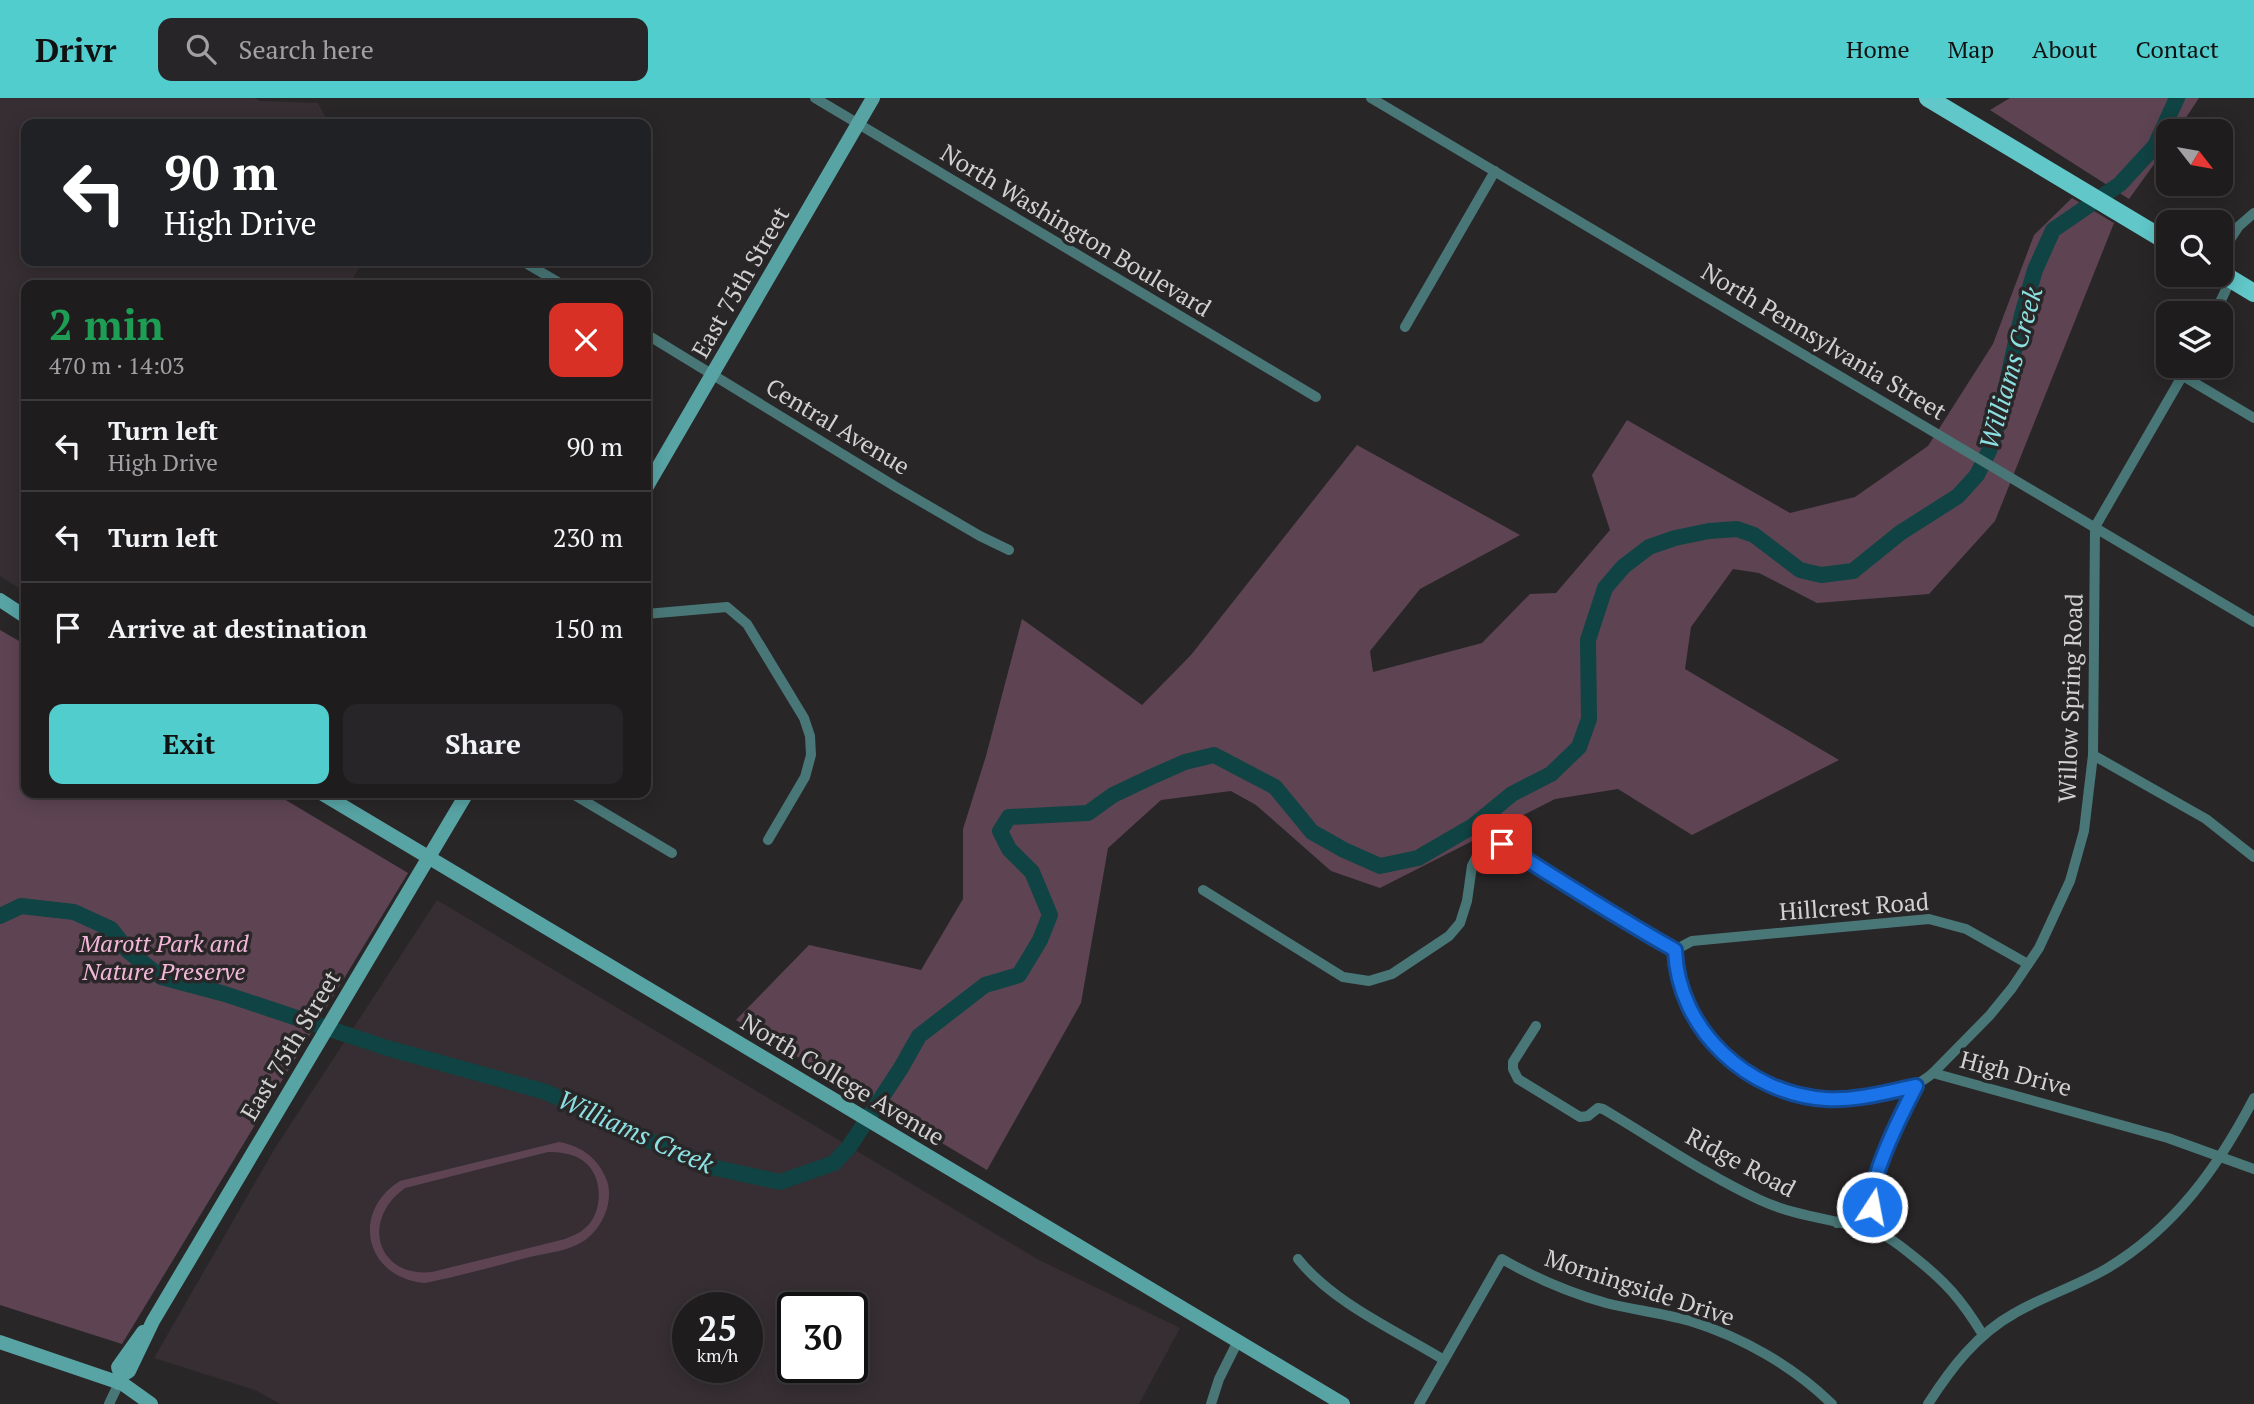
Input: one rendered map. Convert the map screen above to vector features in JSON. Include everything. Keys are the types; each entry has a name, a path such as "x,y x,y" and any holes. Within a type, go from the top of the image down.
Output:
{"main road":[{"path":"1928,98 2156,235"},
{"path":"2233,280 2254,293"}],"street":[{"name":"North Washington Boulevard","path":"815,98 1316,397"},
{"name":"East 75th Street","path":"651,479 873,98"},
{"name":"North Pennsylvania Street","path":"1371,98 2254,622"},
{"path":"1405,327 1494,171"},
{"path":"2233,235 2254,213"},
{"path":"531,266 555,280"},
{"name":"Central Avenue","path":"651,337 980,536 1009,550"},
{"path":"2095,527 2181,378"},
{"path":"2195,378 2254,418"},
{"name":"Willow Spring Road","path":"1933,1073 1990,1015 2028,964 2048,931 2075,865 2088,811 2093,755 2095,527"},
{"path":"0,600 21,614"},
{"path":"651,614 727,607 747,624 804,718 810,736 809,766 768,840"},
{"path":"2093,755 2206,819 2254,857"},
{"name":"North College Avenue","path":"329,798 1343,1404"},
{"name":"East 75th Street","path":"109,1404 120,1379 129,1371 153,1321 464,798"},
{"path":"579,798 672,853"},
{"path":"1203,890 1343,977 1369,981 1392,974 1449,936 1460,923 1467,901 1472,866 1482,846 1502,844 1608,912 1675,950"},
{"name":"Hillcrest Road","path":"1675,950 1692,940 1929,919 1966,929 2028,964"},
{"name":"High Drive","path":"1675,950 1682,989 1696,1020 1721,1052 1753,1077 1784,1091 1826,1099 1856,1097 1916,1086 1933,1073 2168,1138 2254,1170"},
{"name":"Ridge Road","path":"1536,1026 1513,1062 1518,1079 1580,1117 1588,1116 1598,1108 1603,1109 1762,1201 1798,1214 1883,1235 1906,1250 1950,1287 1983,1335"},
{"path":"1837,1223 1857,1210 1870,1196 1894,1133 1916,1086"},
{"path":"1928,1404 1958,1362 1983,1335 2013,1314 2106,1269 2133,1250 2180,1208 2221,1158 2254,1098"},
{"path":"1870,1196 1874,1216 1883,1235"},
{"path":"1298,1259 1334,1294 1444,1360 1419,1404"},
{"name":"Morningside Drive","path":"1444,1360 1502,1259 1539,1279 1579,1294 1679,1318 1731,1337 1785,1367 1832,1404"},
{"path":"1211,1404 1238,1340"},
{"path":"0,1342 120,1379 151,1404"}],"shaded area":[{"path":"0,98 254,98 260,101 318,103 326,119 21,119 21,266 360,266 352,280 21,280 21,590 0,576"},
{"path":"437,900 1039,1260 1180,1328 1139,1404 280,1404 255,1390 154,1358 275,1148"}],"green space":[{"path":"2010,98 2199,98 2185,119 2156,119 2156,162 2129,199 1990,110"},
{"path":"2072,198 2114,223 1995,521 1929,594 1817,603 1759,573 1733,569 1691,627 1685,669 1839,760 1692,835 1618,789 1555,799 1380,888 1331,871 1256,805 1231,791 1161,800 1108,848 1081,1003 987,1170 736,1020 809,945 921,970 963,899 963,829 986,756 1022,619 1142,705 1191,655 1357,445 1520,535 1420,589 1370,651 1373,672 1482,643 1530,594 1556,593 1610,530 1592,475 1627,420 1790,513 1855,497 1928,446 1993,344 2034,235"},
{"name":"Marott Park and Nature Preserve","path":"0,630 21,642 21,798 282,798 408,873 122,1344 0,1305"},
{"path":"559,1142 582,1150 594,1160 604,1173 609,1198 601,1223 589,1237 576,1245 425,1283 405,1278 389,1269 378,1257 371,1242 370,1226 374,1209 384,1194 400,1181","holes":["548,1152 570,1154 579,1158 588,1165 597,1180 597,1207 590,1223 580,1232 565,1239 432,1272 413,1271 398,1266 387,1256 381,1244 379,1230 382,1215 391,1201 405,1188"]}],"waterway":[{"name":"Williams Creek","path":"0,916 21,906 74,912 111,929 128,951 161,977 225,994 387,1048 546,1092 702,1165 780,1182 834,1163 849,1147 919,1036 985,985 1019,975 1040,940 1050,915 1032,872 1009,849 1000,831 1009,817 1088,813 1113,795 1151,777 1185,762 1214,755 1275,787 1312,832 1344,850 1380,866 1418,858 1473,826 1512,794 1551,774 1579,747 1589,719 1588,640 1605,588 1623,567 1649,547 1709,531 1737,529 1754,535 1800,570 1821,575 1853,571 1900,533 1958,496 1977,475 1989,451 2035,270 2053,230 2120,184 2155,146 2177,98"}],"route":[{"path":"1502,844 1608,912 1675,950 1682,989 1696,1020 1721,1052 1753,1077 1784,1091 1826,1099 1870,1095 1916,1086 1879,1170 1870,1196 1872,1207"}]}
